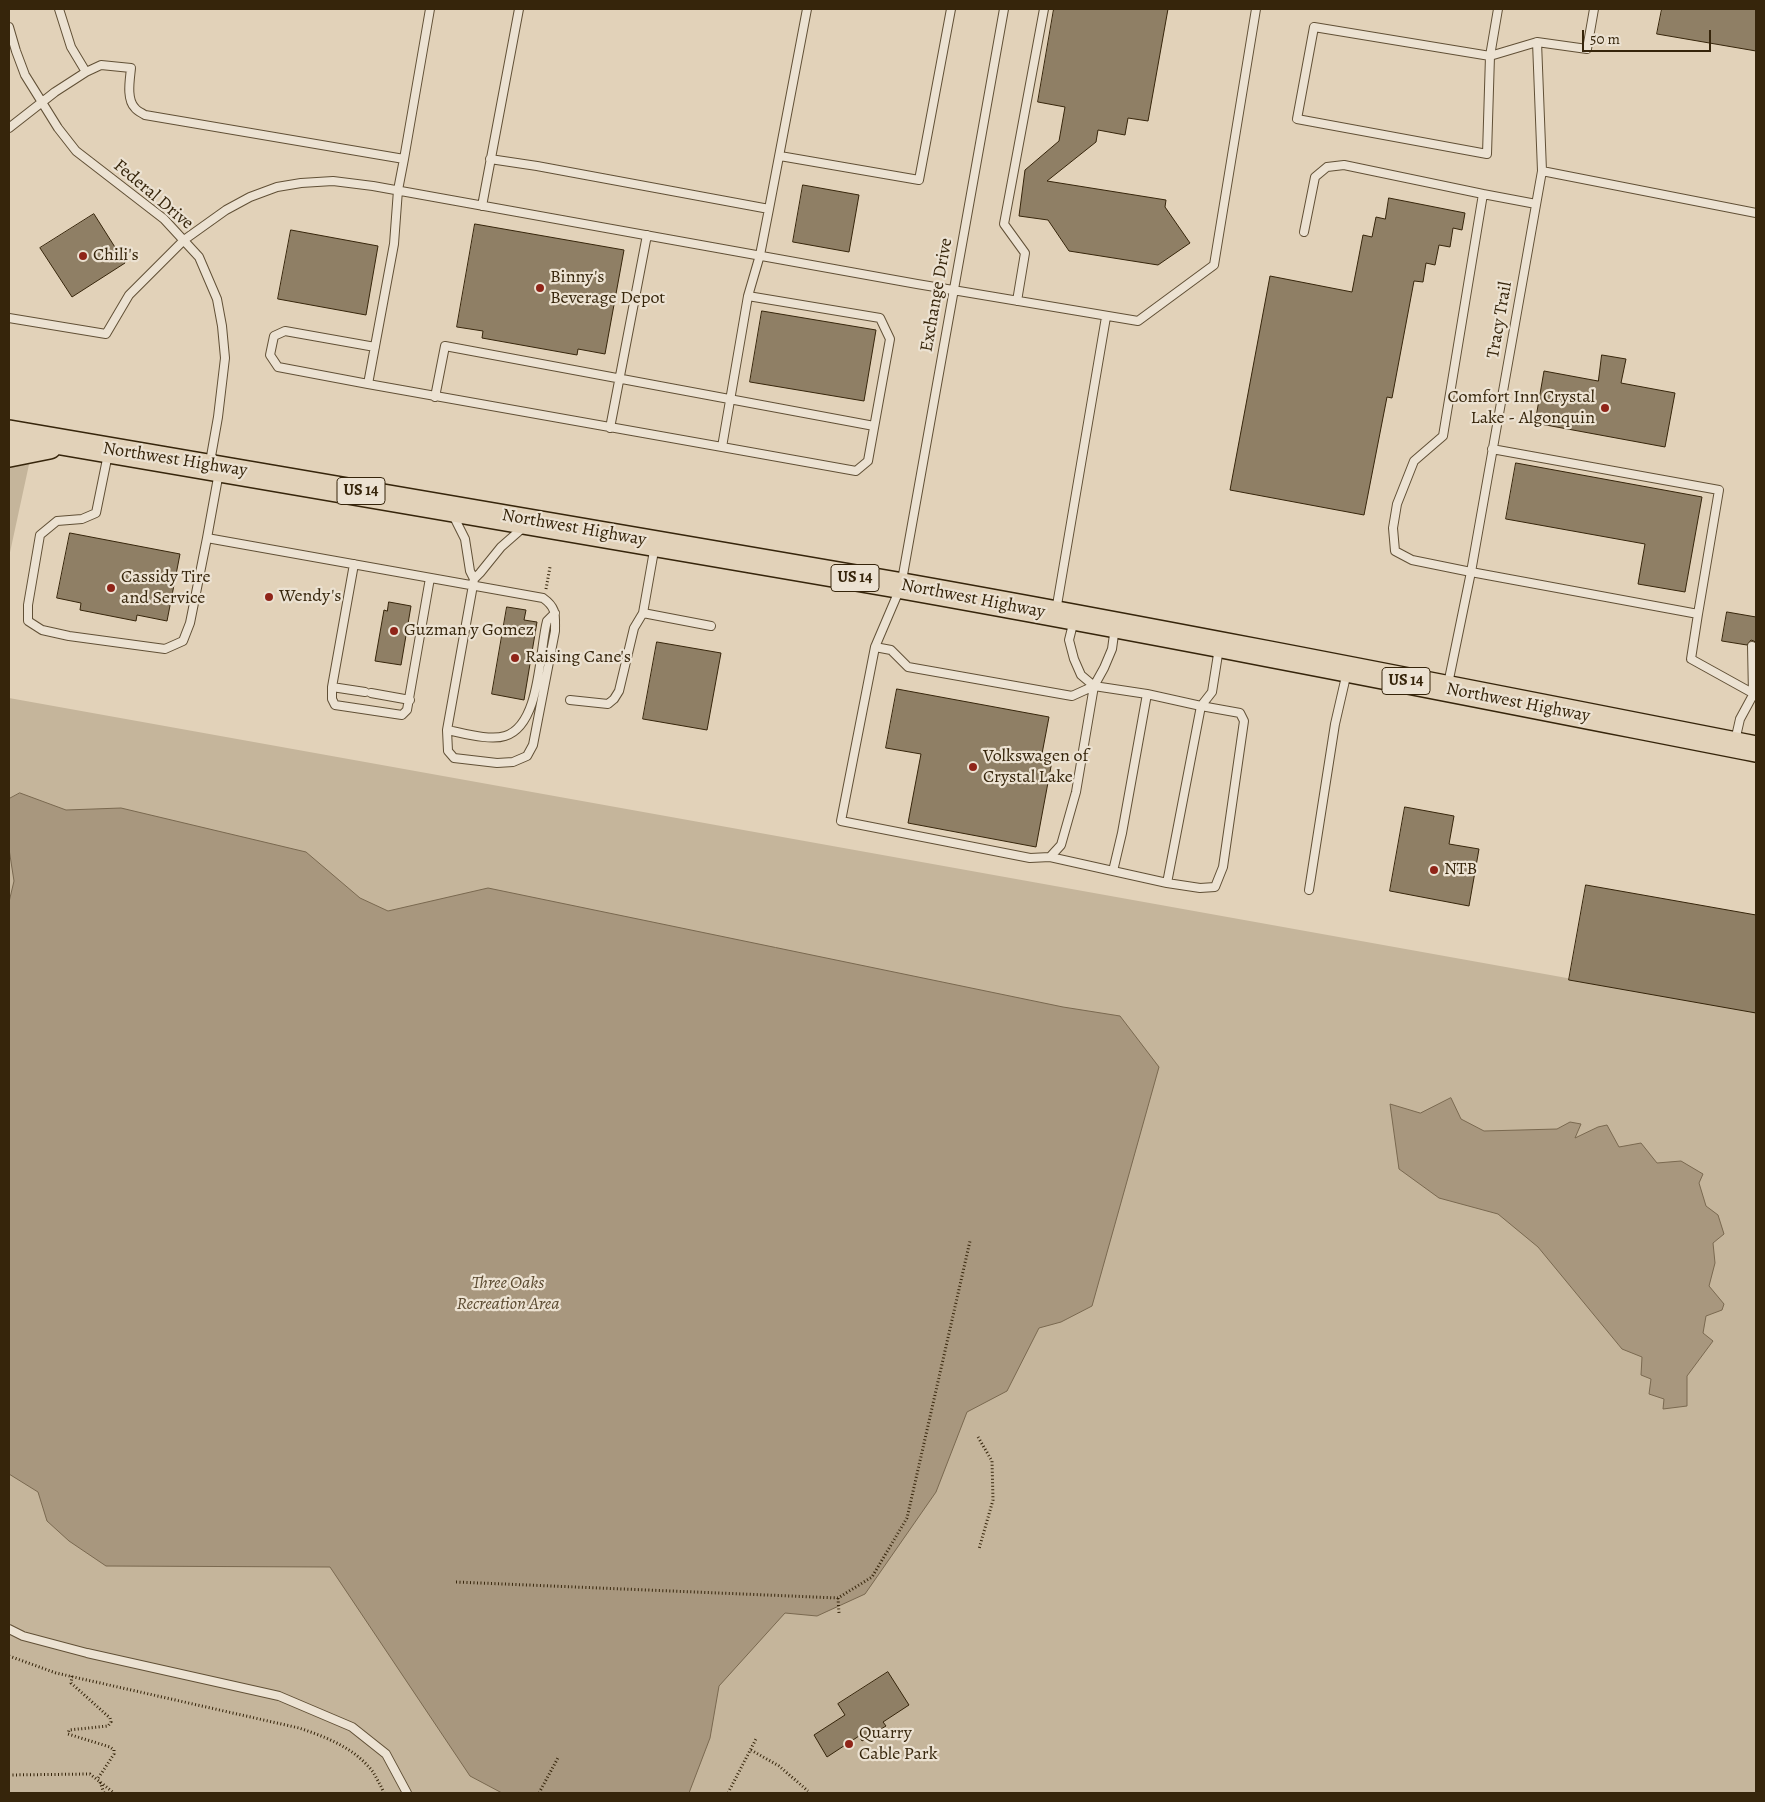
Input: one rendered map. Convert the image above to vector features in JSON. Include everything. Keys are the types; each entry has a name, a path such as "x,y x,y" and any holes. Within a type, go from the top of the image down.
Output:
{"main road":[{"name":"Northwest Highway","path":"9,433 532,520 901,586 1745,747"},
{"path":"9,454 66,442"}],"lane":[{"path":"59,9 70,47 86,72"},
{"path":"368,384 394,244 398,190 430,9"},
{"path":"482,206 519,9"},
{"path":"722,447 748,296 760,254 807,9"},
{"path":"780,156 919,180 950,9"},
{"name":"Exchange Drive","path":"1004,9 901,586 875,647 841,821 1030,858 1050,857"},
{"path":"1016,301 1025,254 1004,224 1044,9"},
{"path":"9,318 106,334 129,295 184,240 226,210 250,197 277,188 301,183 334,181 398,190 953,290 1138,321 1214,265 1256,9"},
{"path":"1498,9 1490,56 1487,154 1297,119 1314,27 1490,56 1538,42 1587,49 1594,9"},
{"name":"Federal Drive","path":"9,28 25,75 58,128 76,152 142,201 184,240 199,257 217,299 225,358 207,538 190,623 183,641 165,649 69,636 42,630 28,621 28,605 40,535 57,521 82,519 96,513 109,449"},
{"name":"Tracy Trail","path":"1447,689 1471,572 1542,171 1538,42"},
{"path":"9,128 42,102 86,72 101,65 131,68 130,100 134,108 145,115 404,159"},
{"path":"490,160 537,166 769,209"},
{"path":"1304,232 1315,178 1327,167 1344,165 1536,204"},
{"path":"1542,171 1756,213"},
{"path":"1483,194 1443,436 1414,460 1397,504 1393,528 1395,551 1412,560 1698,614"},
{"path":"610,428 646,235"},
{"path":"375,347 285,332 274,336 270,356 278,367 435,397 856,471 868,461 890,338 880,318 748,296"},
{"path":"1106,317 1065,617 1074,659 1081,675 1094,686 1147,694 1240,713 1244,721 1223,867 1215,887 1200,888 1167,883 1050,857 1061,845 1076,792 1094,686 1112,649 1115,626"},
{"path":"435,397 446,346 874,426"},
{"path":"1492,449 1719,490 1691,659 1755,695"},
{"path":"207,538 430,578 473,582 543,598 552,604 555,613 555,631 533,745 527,756 513,762 497,763 454,758 448,750 448,730 473,582 465,539 449,506"},
{"path":"473,582 501,547 532,520"},
{"path":"570,700 608,704 619,691 634,628 644,613 655,543"},
{"path":"354,564 332,687 334,705 402,715 407,710 430,578"},
{"path":"448,730 492,738 505,736 522,723 531,705 535,689 546,621 555,613"},
{"path":"644,613 711,626"},
{"path":"1167,883 1201,706 1212,692 1219,646"},
{"path":"1745,747 1740,719 1755,695 1752,646"},
{"path":"875,647 891,650 908,667 1072,696 1094,686"},
{"path":"1309,890 1335,724 1347,670"},
{"path":"332,687 410,700"},
{"path":"1113,871 1122,833 1147,694"},
{"path":"11,1629 23,1636 87,1653 279,1696 352,1727 386,1754 407,1793"}],"path":[{"path":"543,598 550,567"},
{"path":"456,1582 838,1598 872,1577 907,1518 970,1241"},
{"path":"978,1437 992,1461 993,1500 979,1549"},
{"path":"838,1598 839,1613"},
{"path":"9,1656 56,1673 298,1728 321,1735 353,1752 372,1772 384,1793"},
{"path":"72,1676 71,1683 110,1718 111,1722 108,1726 69,1730 68,1734 110,1747 114,1750 114,1754 98,1781"},
{"path":"728,1793 756,1739"},
{"path":"750,1750 779,1766 808,1791"},
{"path":"539,1793 559,1756"},
{"path":"9,1775 90,1774 114,1793"},
{"path":"98,1781 104,1793"}],"green space":[{"path":"9,443 33,446 9,557"},
{"name":"Three Oaks Recreation Area","path":"9,698 1756,1012 1756,1793 9,1793"}],"shaded area":[{"path":"20,793 66,810 121,808 306,852 360,898 388,911 488,888 1063,1007 1120,1016 1159,1067 1092,1306 1061,1322 1039,1328 1007,1391 967,1412 936,1492 865,1594 817,1616 785,1613 719,1686 710,1738 689,1793 502,1793 470,1776 330,1567 106,1566 69,1541 47,1521 38,1492 9,1474 9,902 14,881 9,849 9,799"},
{"path":"1451,1098 1461,1119 1484,1131 1557,1129 1570,1122 1581,1124 1575,1138 1598,1127 1607,1125 1619,1147 1641,1143 1657,1163 1681,1161 1703,1174 1699,1183 1706,1206 1718,1215 1724,1234 1713,1243 1715,1263 1709,1286 1724,1304 1722,1310 1706,1316 1703,1333 1713,1341 1687,1376 1687,1406 1663,1409 1664,1399 1649,1394 1651,1379 1641,1375 1642,1357 1622,1349 1538,1247 1498,1214 1439,1198 1399,1169 1390,1104 1420,1113"}],"building":[{"path":"1054,9 1168,9 1148,121 1128,118 1125,135 1098,130 1096,142 1047,181 1166,200 1165,207 1190,243 1158,265 1069,251 1048,220 1019,216 1025,170 1059,141 1065,107 1038,102"},
{"path":"1662,9 1756,9 1756,51 1657,34"},
{"path":"803,185 859,195 849,252 793,242"},
{"path":"1389,198 1465,213 1462,230 1453,228 1450,247 1439,245 1435,265 1426,263 1423,282 1414,281 1392,398 1387,397 1364,515 1230,490 1270,276 1352,292 1363,235 1372,237 1376,217 1385,219"},
{"name":"Chili's","path":"94,214 125,263 72,297 40,248"},
{"name":"Binny's Beverage Depot","path":"475,224 624,250 605,354 578,349 577,355 482,338 483,331 457,327"},
{"path":"291,230 378,246 366,315 278,299"},
{"path":"762,311 876,330 864,401 750,382"},
{"name":"Comfort Inn Crystal Lake - Algonquin","path":"1602,355 1626,359 1621,383 1675,393 1665,447 1535,423 1544,371 1598,381"},
{"path":"1516,463 1702,497 1685,592 1638,584 1645,544 1506,519"},
{"path":"70,533 180,554 167,621 137,615 136,621 80,610 81,603 57,598"},
{"name":"Guzman y Gomez","path":"389,602 411,606 401,665 375,661 384,610 387,611"},
{"name":"Raising Cane's","path":"507,607 526,610 524,620 537,622 524,700 492,694"},
{"path":"1727,612 1756,617 1756,642 1751,640 1747,645 1722,641"},
{"path":"657,642 721,653 707,730 643,719"},
{"path":"897,689 1049,717 1041,759 1052,761 1036,847 908,823 921,754 886,748"},
{"name":"NTB","path":"1405,807 1454,816 1449,844 1479,849 1469,906 1390,891"},
{"path":"1586,885 1756,915 1756,1013 1569,980"},
{"path":"888,1672 909,1705 883,1722 886,1726 862,1741 859,1736 827,1757 814,1735 845,1715 838,1704"}],"place":[{"name":"Chili's","path":"83,256"},
{"name":"Binny's Beverage Depot","path":"540,288"},
{"name":"Comfort Inn Crystal Lake - Algonquin","path":"1605,408"},
{"name":"Cassidy Tire and Service","path":"111,588"},
{"name":"Wendy's","path":"269,597"},
{"name":"Guzman y Gomez","path":"394,631"},
{"name":"Raising Cane's","path":"515,658"},
{"name":"Volkswagen of Crystal Lake","path":"973,767"},
{"name":"NTB","path":"1434,870"},
{"name":"Quarry Cable Park","path":"849,1744"}]}
